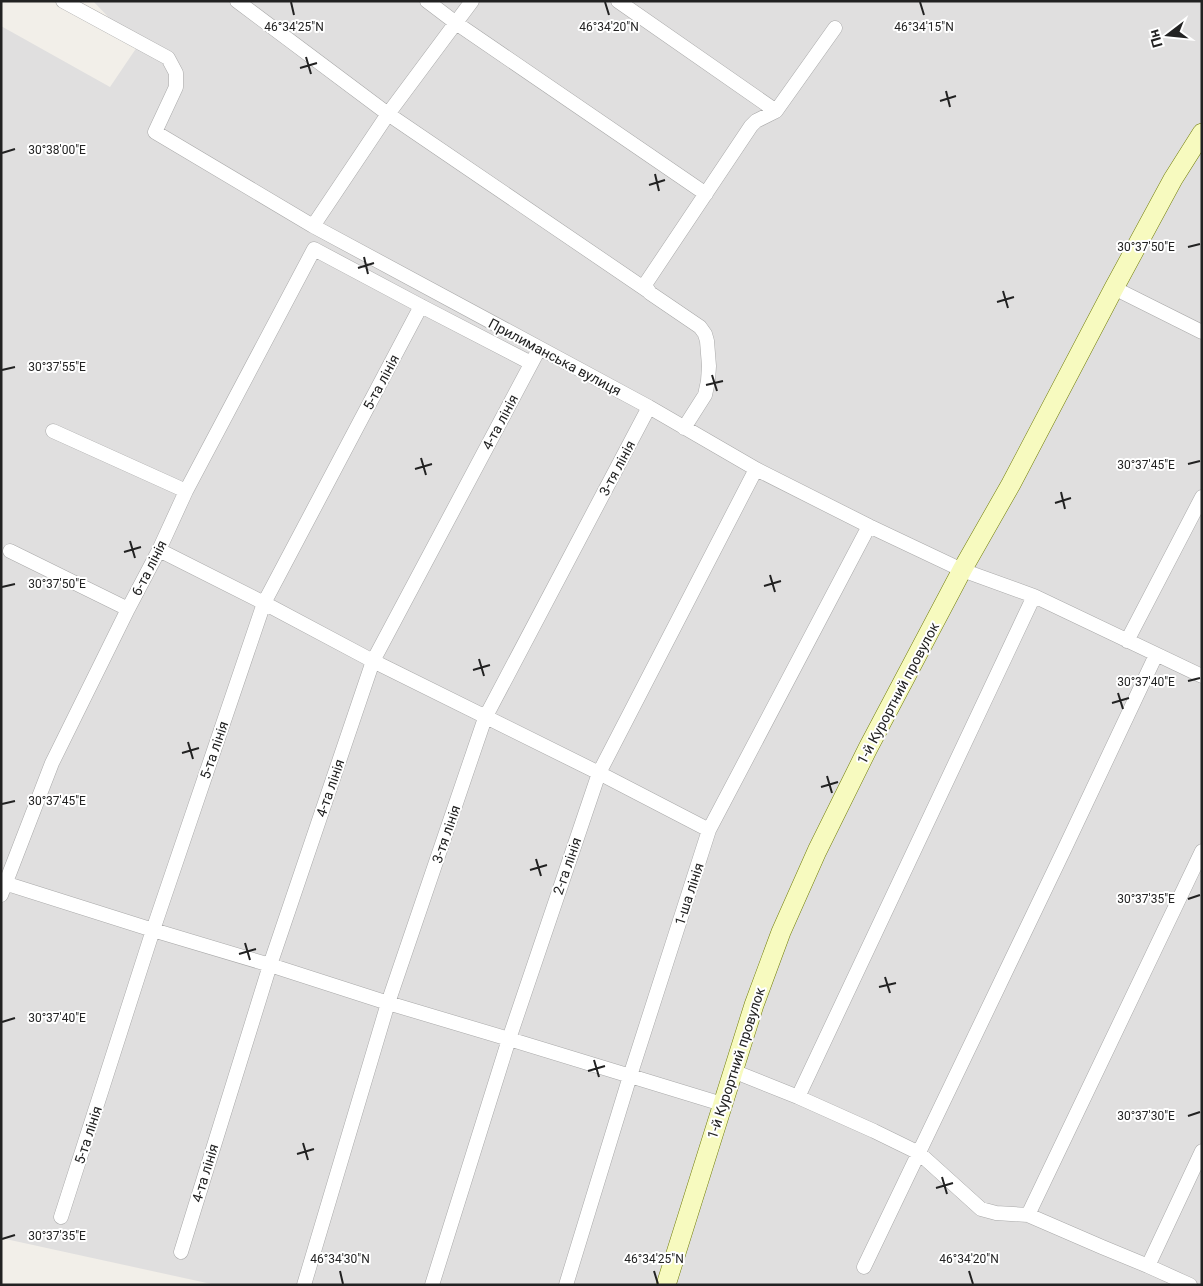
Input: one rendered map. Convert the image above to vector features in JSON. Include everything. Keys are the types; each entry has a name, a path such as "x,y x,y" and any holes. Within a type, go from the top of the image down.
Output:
{"street":[{"name":"Прилиманська вулиця","path":"63,1 168,58 176,73 176,87 155,132 313,226 649,408 756,469 962,570 1034,596 1202,676"},
{"path":"237,1 388,114 700,326 705,334 709,366 708,381 705,395 684,428"},
{"path":"427,1 456,23 706,194"},
{"path":"313,226 388,114 472,1"},
{"path":"618,1 776,111"},
{"path":"648,291 646,283 752,126 756,121 776,111 836,28"},
{"name":"1-й Курортний провулок","path":"666,1285 754,1005 782,932 817,851 868,748 962,570 1114,288 1174,179 1202,133"},
{"name":"6-та лінія","path":"3,887 52,763 159,550 186,490 314,249 421,306"},
{"path":"1114,288 1202,332"},
{"path":"421,306 531,363"},
{"name":"5-та лінія","path":"62,1217 153,930 264,603 421,306"},
{"name":"4-та лінія","path":"181,1252 270,965 373,661 539,349"},
{"name":"3-тя лінія","path":"304,1285 388,1003 485,718 649,408"},
{"path":"53,431 186,490"},
{"name":"2-га лінія","path":"432,1285 509,1038 599,773 756,469"},
{"path":"1127,641 1202,497"},
{"name":"1-ша лінія","path":"566,1285 630,1076 709,830 869,526"},
{"path":"159,550 373,661 709,830"},
{"path":"10,551 128,609"},
{"path":"798,1096 1034,596"},
{"path":"864,1267 1156,655"},
{"path":"1028,1215 1202,851"},
{"path":"3,887 270,965 388,1003 509,1038 722,1104"},
{"path":"733,1071 798,1096 919,1153 981,1209 996,1213 1028,1215 1190,1285"},
{"path":"1148,1266 1202,1151"}],"shaded area":[{"path":"93,1 1202,1 1202,1285 216,1285 1,1238 1,26 110,87 137,47"}]}
